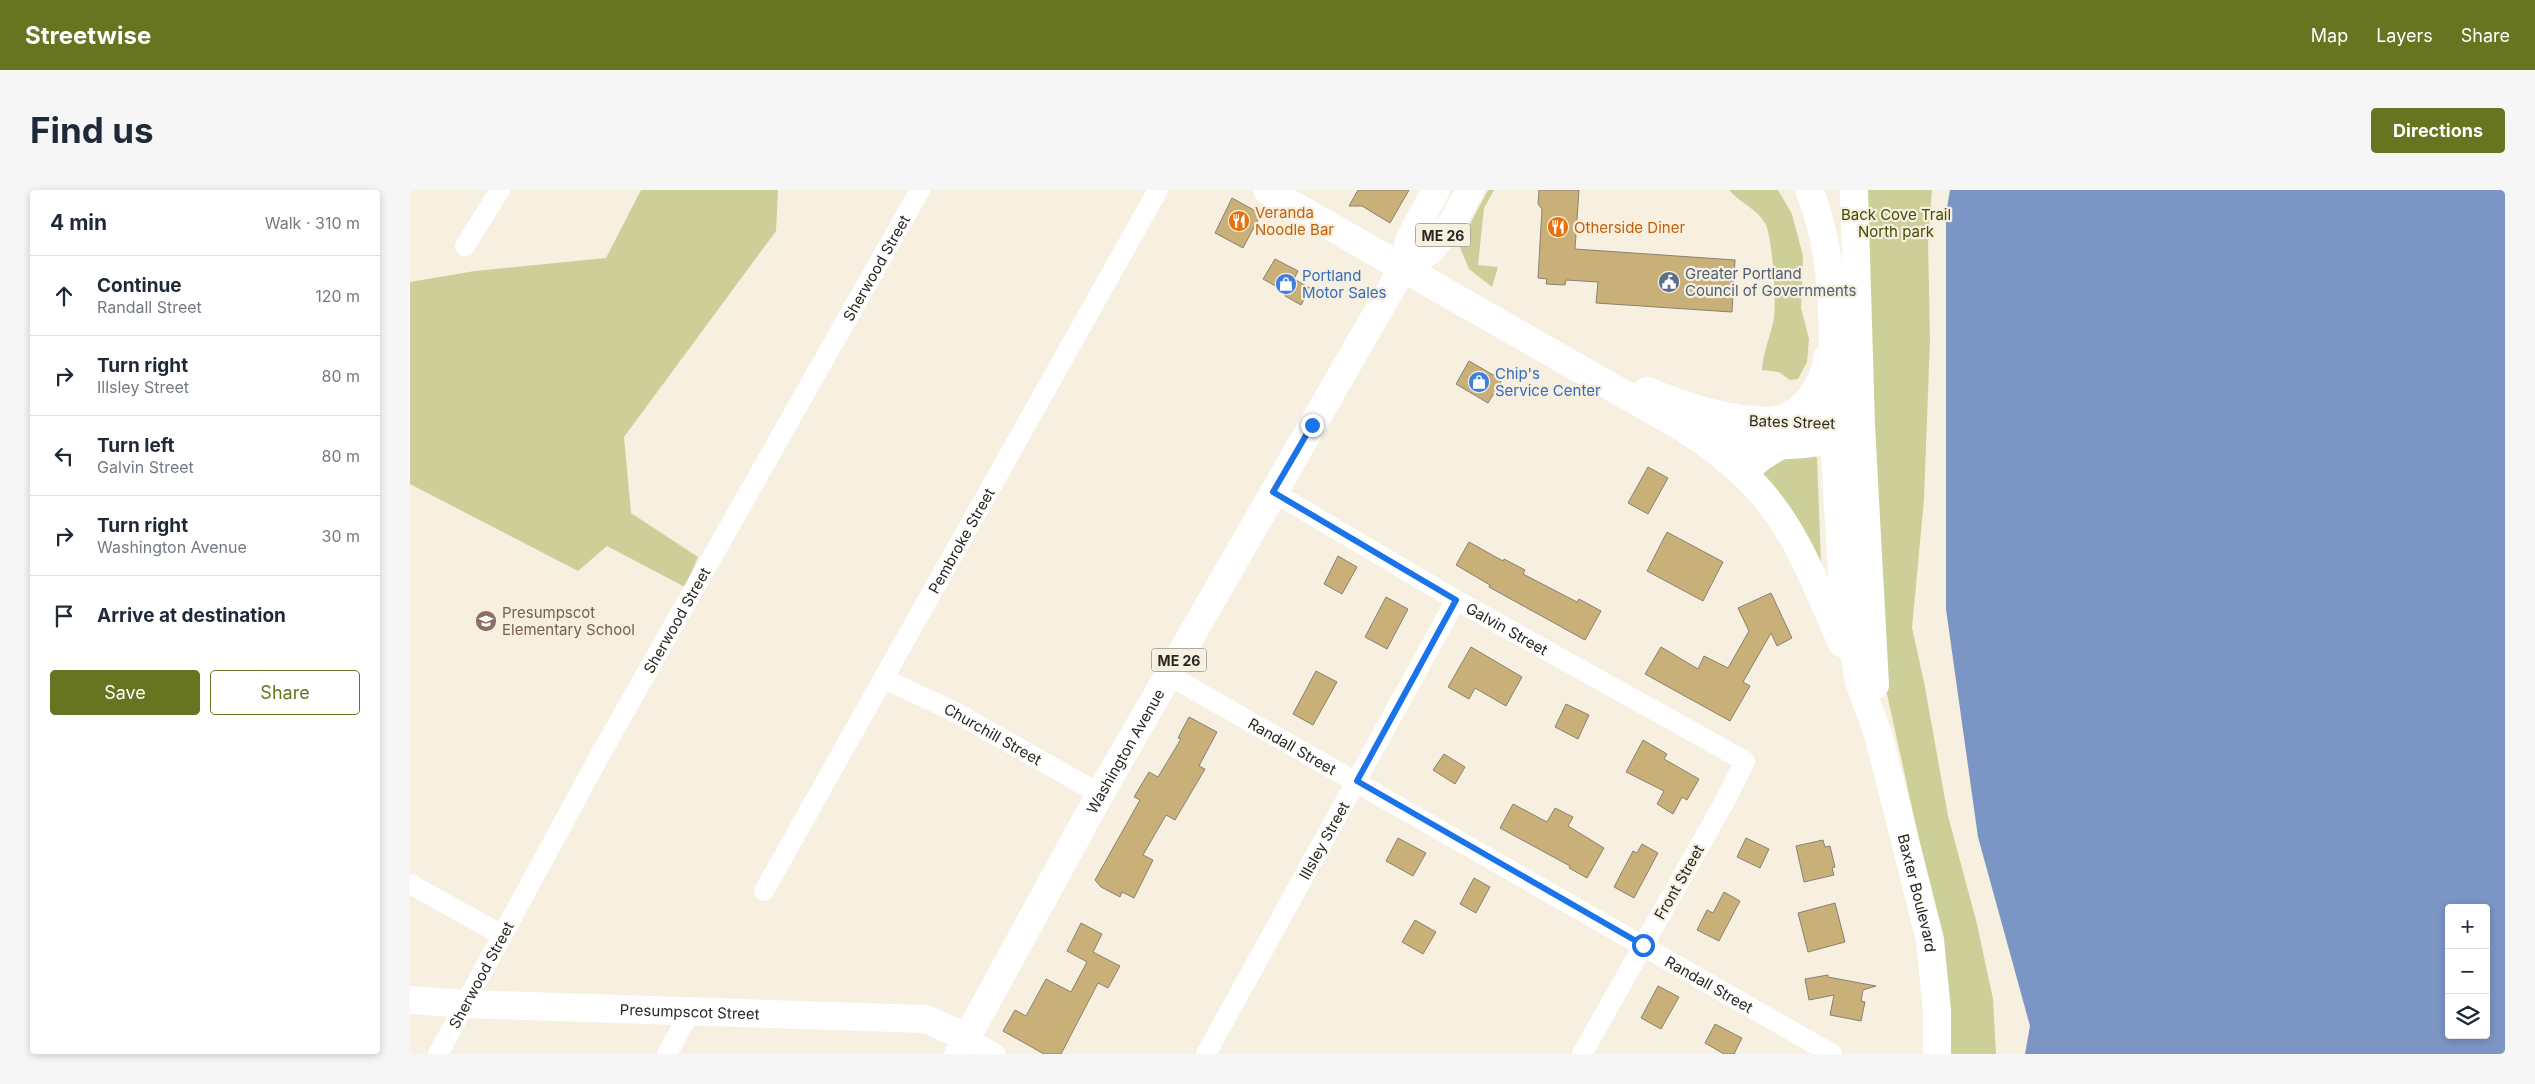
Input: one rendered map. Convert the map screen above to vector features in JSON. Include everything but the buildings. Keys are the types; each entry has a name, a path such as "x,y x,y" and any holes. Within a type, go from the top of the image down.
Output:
{"main road":[{"name":"Bates Street","path":"1266,190 1555,353 1687,430 1718,452 1743,474 1778,514 1798,546 1859,682"},
{"name":"ME 26","path":"1404,268 1409,240 1436,190"},
{"name":"ME 26","path":"1404,268 1430,251 1452,223 1470,190"},
{"path":"1743,474 1760,458 1789,416 1806,403 1819,384 1826,364 1831,314 1829,277 1820,228 1809,190"},
{"name":"Baxter Boulevard","path":"1854,190 1861,425 1878,734"},
{"name":"Washington Avenue","path":"962,1046 1100,794 1170,676 1273,492 1404,268"},
{"name":"Baxter Boulevard","path":"1831,314 1834,430 1843,591 1859,682 1878,734 1930,940 1937,1011 1937,1054"},
{"name":"Bates Street","path":"1555,353 1699,411 1744,420 1776,433"},
{"name":"Bates Street","path":"1687,430 1718,439 1834,430 1861,425"},
{"name":"Presumpscot Street","path":"410,1000 466,1004 926,1019 962,1046"}],"street":[{"path":"464,246 500,190"},
{"name":"Sherwood Street","path":"438,1054 600,755 920,190"},
{"name":"Pembroke Street","path":"764,891 1158,190"},
{"name":"Galvin Street","path":"1273,492 1456,600 1745,761"},
{"name":"Illsley Street","path":"1206,1054 1456,600"},
{"name":"Randall Street","path":"1170,676 1357,781 1832,1054"},
{"name":"Churchill Street","path":"884,679 953,711 1100,794"},
{"name":"Front Street","path":"1582,1054 1726,799 1745,761"},
{"path":"410,884 502,935"},
{"path":"667,1054 690,1012"},
{"path":"962,1046 996,1054"}],"green space":[{"path":"641,190 778,190 776,231 624,437 631,513 698,557 685,587 607,546 578,571 410,484 410,282 475,271 606,258"},
{"path":"1488,190 1494,190 1484,208 1478,265 1498,267 1492,287 1469,269 1459,245"},
{"path":"1729,190 1778,190 1792,214 1803,256 1801,308 1809,339 1807,362 1798,379 1790,380 1779,372 1762,370 1775,309 1772,255 1768,231 1765,223 1753,209"},
{"name":"Back Cove Trail North park","path":"1862,190 1932,190 1928,239 1930,339 1924,499 1912,628 1924,682 1948,816 1977,924 1993,999 1996,1054 1951,1054 1949,988 1941,939 1883,676"},
{"path":"1815,455 1817,458 1822,589 1749,472 1760,461"}],"water":[{"path":"1950,190 2505,190 2505,1054 2025,1054 2030,1026 1978,837 1946,609 1946,214"}],"place":[{"name":"Veranda Noodle Bar","path":"1239,221"},
{"name":"Otherside Diner","path":"1558,227"},
{"name":"Greater Portland Council of Governments","path":"1669,282"},
{"name":"Portland Motor Sales","path":"1286,284"},
{"name":"Chip's Service Center","path":"1479,382"},
{"name":"Presumpscot Elementary School","path":"486,621"}],"route":[{"path":"1312,425 1273,492 1346,533 1456,600 1357,781 1643,945"}]}
